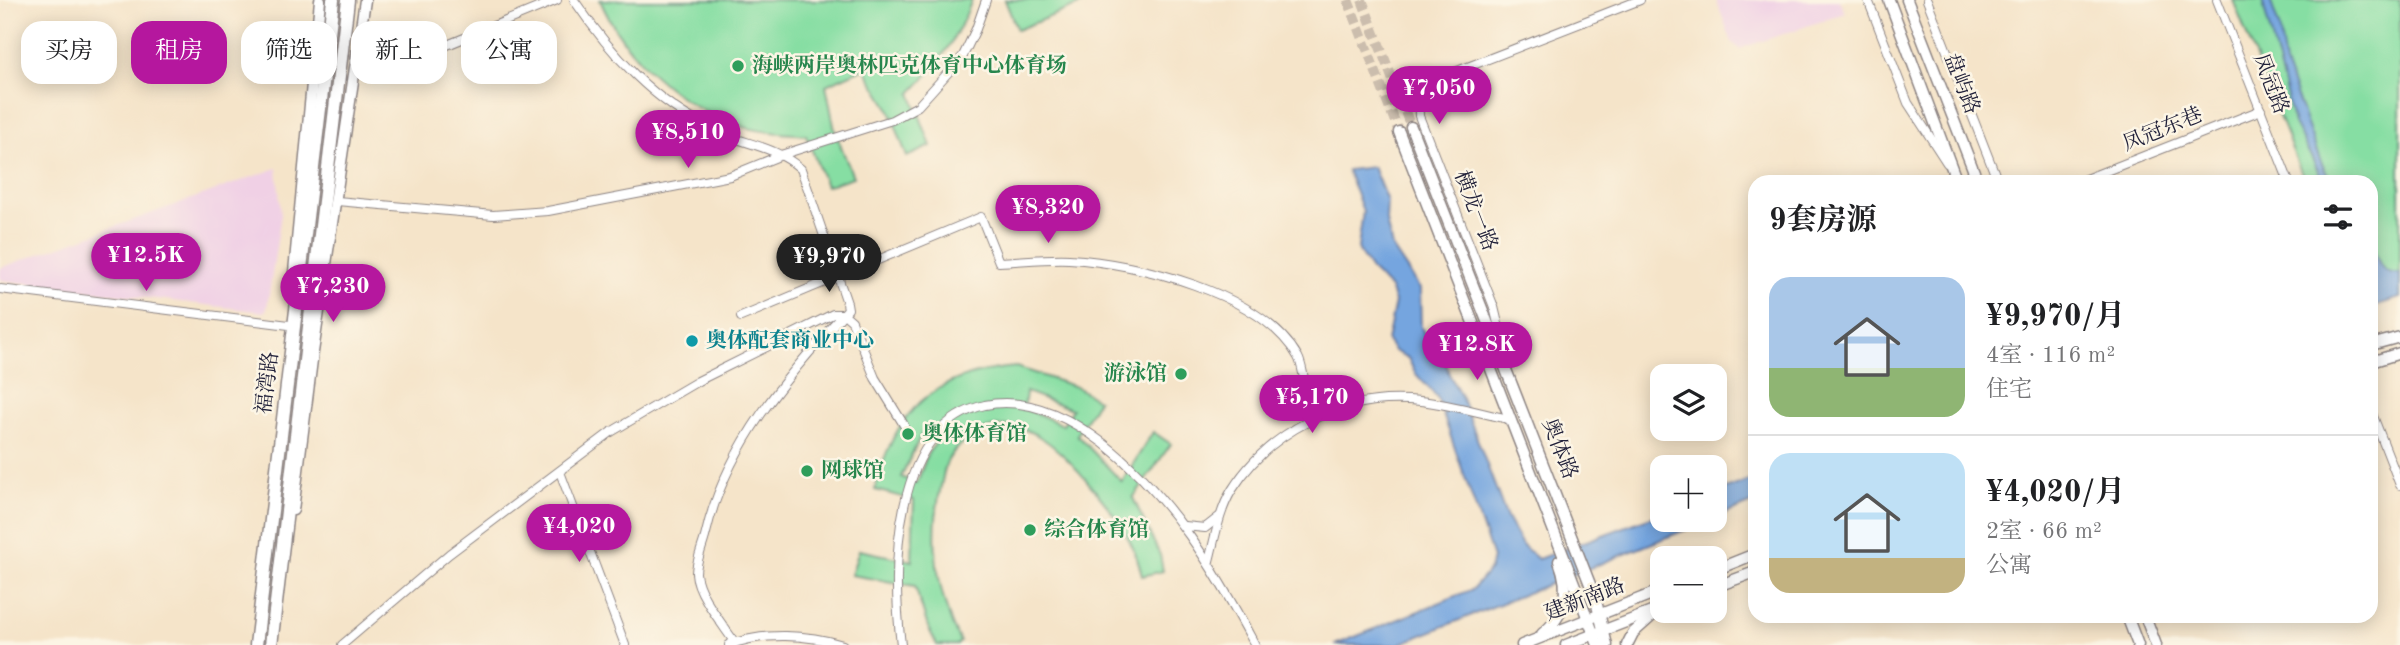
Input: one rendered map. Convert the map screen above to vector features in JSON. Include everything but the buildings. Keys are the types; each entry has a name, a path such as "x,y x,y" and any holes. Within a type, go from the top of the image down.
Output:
{"highway":[{"name":"福湾路","path":"253,645 333,0"},
{"name":"福湾路","path":"271,645 348,0"}],"main road":[{"path":"253,645 289,326 320,0"},
{"path":"362,21 365,0"},
{"name":"盘屿路","path":"1889,0 1954,175"},
{"name":"盘屿路","path":"1907,0 1975,175"},
{"path":"277,645 313,352 352,84"},
{"name":"奥体路","path":"1411,127 1510,374 1595,617 1599,637 1607,645"},
{"name":"奥体路","path":"1399,132 1542,505 1595,617"},
{"path":"2378,343 2400,337"},
{"path":"2378,360 2400,353"},
{"path":"1535,640 1556,620 1566,596 1565,578 1542,505"},
{"path":"1727,565 1748,557"},
{"path":"1727,582 1748,575"},
{"name":"建新南路","path":"1522,645 1650,595"},
{"name":"建新南路","path":"1566,645 1599,637 1650,614"},
{"path":"1627,645 1638,628 1650,618"},
{"path":"2130,623 2138,645"},
{"path":"2148,623 2156,645"}],"street":[{"path":"447,45 557,0"},
{"path":"574,0 624,64 666,102 687,117 720,133 784,154 800,169 848,309 760,416 728,465 709,516 696,574 708,603 732,644 786,637 842,645"},
{"path":"337,201 493,215 548,211 730,176 784,154 892,120 918,106 962,56 976,29 986,0"},
{"name":"横龙一路","path":"1510,374 1494,307 1419,116 1418,92 1429,82 1640,0"},
{"path":"1868,0 1908,103 1952,170"},
{"path":"1927,0 1995,175"},
{"name":"凤冠路","path":"2217,0 2286,175"},
{"name":"凤冠东巷","path":"2096,175 2261,110"},
{"path":"741,317 838,274 981,217 999,262 1067,259 1113,264 1169,276 1219,295 1268,323 1299,358 1310,419"},
{"path":"0,289 289,326"},
{"path":"342,645 449,554 611,432 698,381 833,314 844,314 852,321 875,378 904,425"},
{"path":"1209,561 1221,514 1232,491 1257,459 1310,419 1361,403 1395,400 1429,402 1509,419"},
{"path":"894,645 900,641 897,582 908,491 930,443 947,423 971,410 996,403 1021,403 1061,418 1115,453 1163,501 1209,561 1255,645"},
{"path":"2378,429 2400,485"},
{"path":"560,472 625,645"},
{"path":"1182,524 1194,529 1205,528 1221,514"}],"shaded area":[{"path":"1716,0 1839,0 1845,13 1739,49 1732,42"},
{"path":"277,168 281,214 267,308 264,312 0,280 0,268"}],"green space":[{"name":"海峡两岸奥林匹克体育中心体育场","path":"600,0 972,0 947,50 911,93 931,146 907,157 889,108 864,68 826,85 835,131 853,177 826,186 806,135 736,125 674,92 623,40"},
{"path":"1005,0 1091,0 1017,30"},
{"path":"2233,0 2400,0 2400,273 2378,279 2378,175 2302,175"},
{"path":"1016,367 1076,387 1098,400 1077,435 1122,482 1153,432 1171,444 1133,498 1160,555 1163,571 1142,576 1129,540 1109,508 1057,450 1028,431 1012,426 996,426 979,432 961,444 946,466 937,506 935,546 940,585 960,642 957,645 937,645 928,627 915,586 851,575 859,550 912,561 914,500 875,490 883,462 893,438 906,418 922,401 940,388 987,371","holes":["1026,392 1072,409 1063,425 1024,408","922,433 936,443 928,453 917,483 901,477"]}],"water":[{"path":"2262,0 2270,0 2279,26 2285,64 2328,175 2320,175 2294,124"},
{"path":"1373,167 1387,201 1386,221 1392,247 1420,289 1421,327 1427,339 1442,349 1449,374 1461,396 1507,518 1522,545 1538,559 1650,517 1650,532 1680,532 1397,645 1335,645 1473,589 1490,569 1493,558 1437,397 1415,373 1408,358 1394,351 1387,341 1395,302 1390,288 1371,270 1358,248 1363,211 1347,170"},
{"path":"2378,260 2388,272 2400,273 2400,298 2378,305"},
{"path":"1748,481 1748,505 1727,513 1727,488"}],"tunnel":[{"path":"1348,0 1399,132"},
{"path":"1362,0 1411,127"}],"place":[{"name":"海峡两岸奥林匹克体育中心体育场","path":"738,66"},
{"name":"奥体配套商业中心","path":"692,341"},
{"name":"游泳馆","path":"1181,374"},
{"name":"奥体体育馆","path":"908,434"},
{"name":"网球馆","path":"807,471"},
{"name":"综合体育馆","path":"1030,530"}]}
